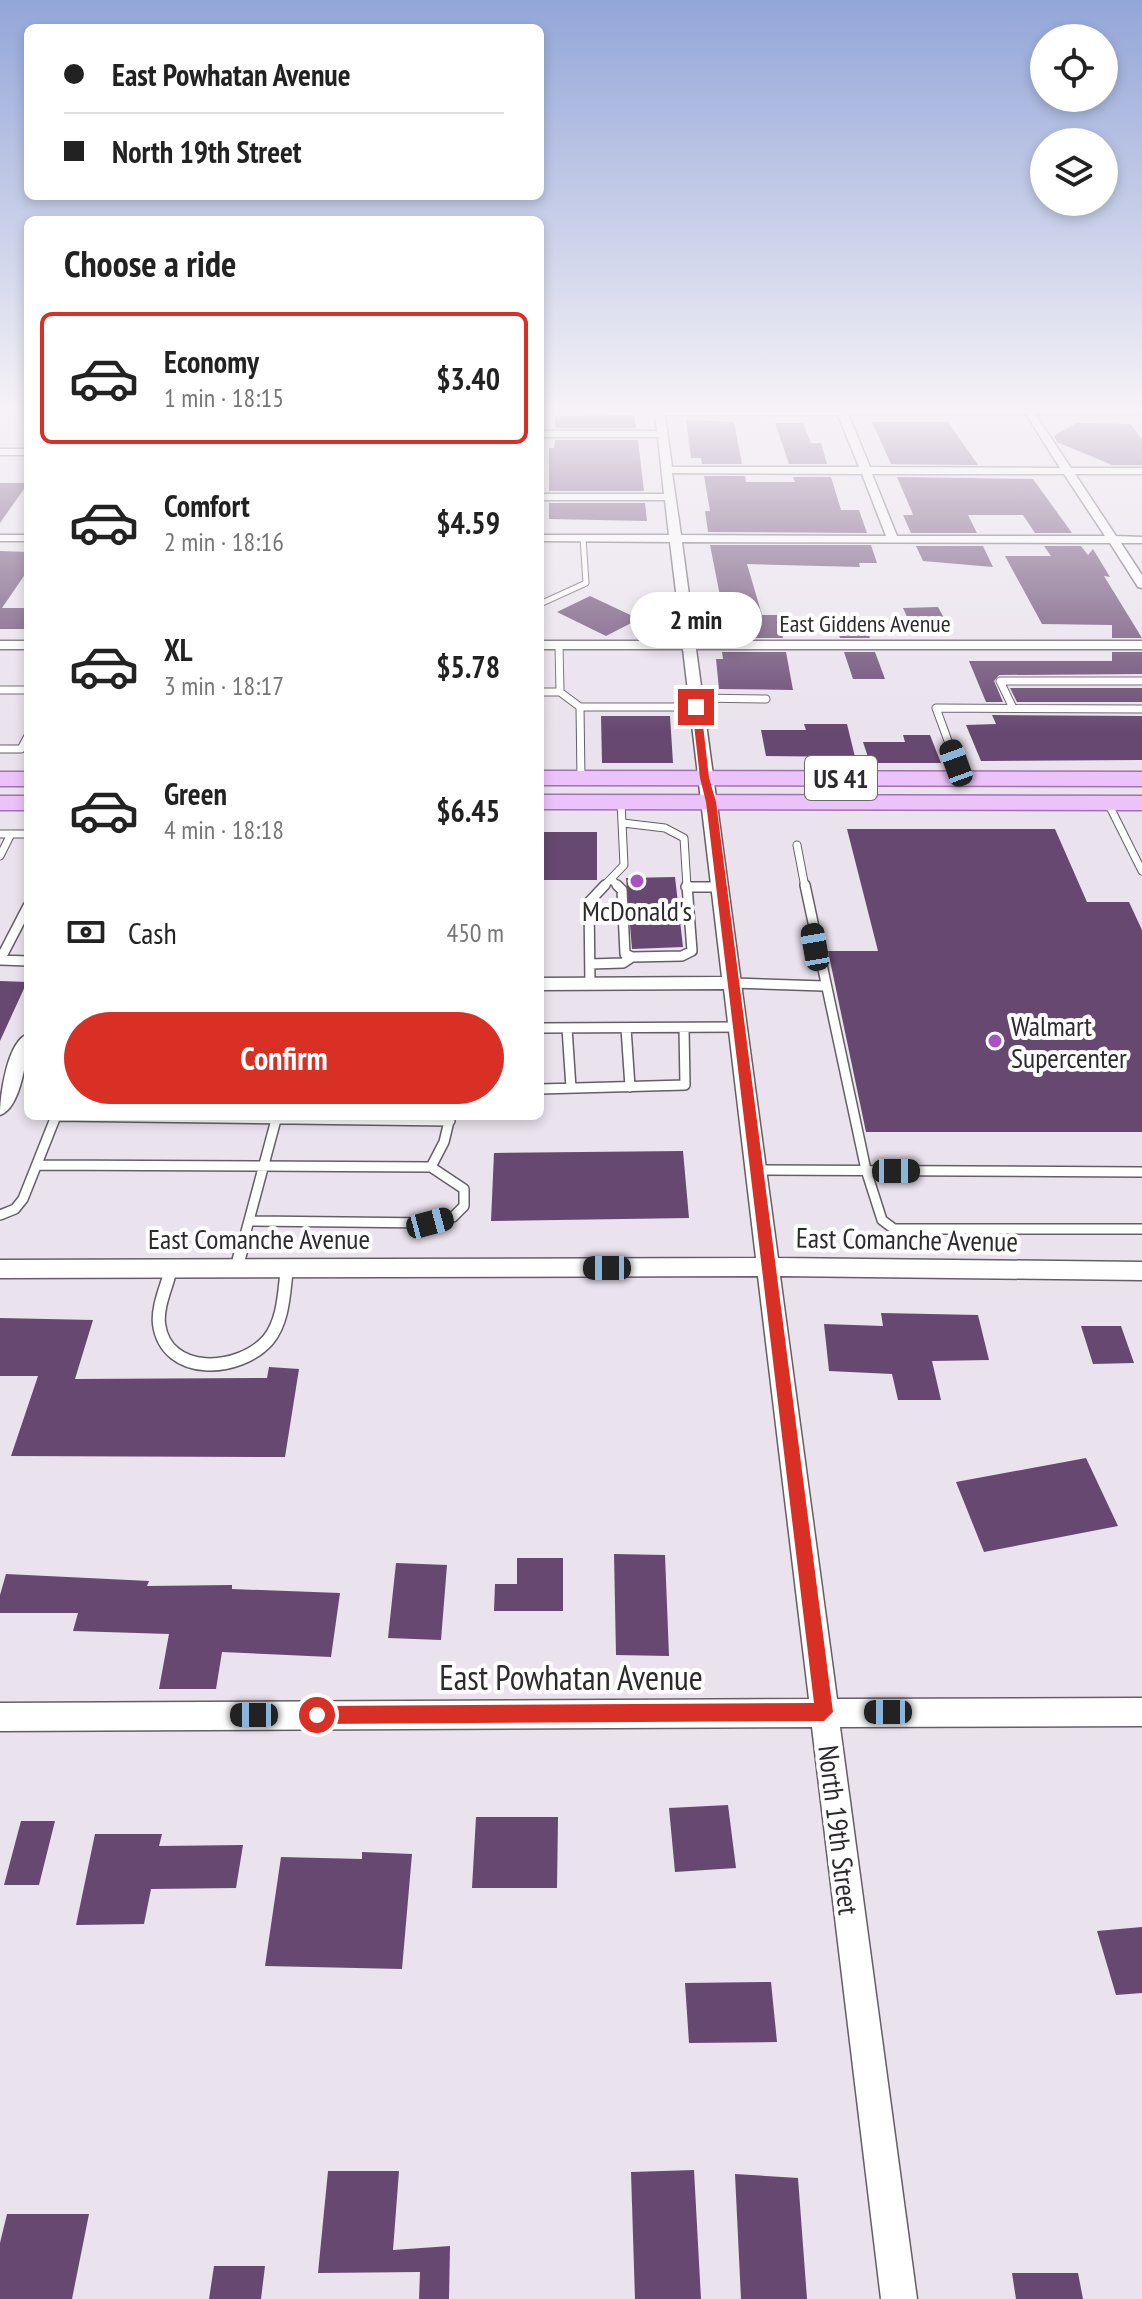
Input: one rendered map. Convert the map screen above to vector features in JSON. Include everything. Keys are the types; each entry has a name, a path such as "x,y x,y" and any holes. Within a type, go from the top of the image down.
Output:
{"main road":[{"name":"US 41","path":"544,778 1142,779"},
{"path":"0,779 24,779"},
{"name":"US 41","path":"544,803 622,813 711,802 1142,803"},
{"path":"0,803 24,803"}],"street":[{"name":"North 19th Street","path":"672,516 722,887 767,1267 899,2299"},
{"path":"884,516 893,539"},
{"path":"1097,516 1141,581"},
{"path":"0,538 23,538"},
{"path":"544,538 1142,540"},
{"path":"0,645 24,645"},
{"name":"East Giddens Avenue","path":"544,645 1142,645"},
{"path":"544,984 734,983"},
{"path":"0,1108 24,1051"},
{"name":"East Comanche Avenue","path":"0,1269 767,1267 1140,1275"},
{"name":"East Powhatan Avenue","path":"0,1717 1142,1712"}],"lane":[{"path":"544,602 586,583 583,538"},
{"path":"559,645 560,692"},
{"path":"1013,708 1000,681 1142,681"},
{"path":"0,690 24,690"},
{"path":"544,692 560,692 580,707 766,699"},
{"path":"580,707 581,778"},
{"path":"962,779 936,708 1142,709"},
{"path":"0,749 21,749 24,743"},
{"path":"1108,803 1142,871"},
{"path":"590,984 589,902 624,865 622,813 684,838 692,951 682,956 632,957 625,954 622,890 611,879"},
{"path":"0,834 24,834"},
{"path":"0,856 11,834"},
{"path":"797,845 824,986 866,1170 882,1220 894,1229 1142,1229"},
{"path":"686,887 722,887"},
{"path":"24,914 0,961 24,961"},
{"path":"590,964 623,963 632,957"},
{"path":"734,983 824,986"},
{"path":"544,1028 739,1027"},
{"path":"567,1028 571,1088"},
{"path":"626,1028 630,1087"},
{"path":"544,1089 685,1085 684,1028"},
{"path":"0,1215 15,1209 23,1199 54,1120"},
{"path":"236,1269 276,1120"},
{"path":"431,1167 444,1142 450,1120"},
{"path":"37,1165 431,1167 464,1189 464,1206 453,1217 430,1223 251,1221"},
{"path":"756,1170 1142,1172"},
{"path":"171,1269 159,1322 164,1341 187,1362 203,1366 246,1357 268,1340 278,1322 287,1268"}],"building":[{"path":"549,516 646,516 647,521 549,519"},
{"path":"706,516 861,516 867,533 708,532"},
{"path":"904,516 969,516 977,533 911,533"},
{"path":"1024,516 1060,516 1072,533 1035,533"},
{"path":"710,545 871,545 877,563 859,563 860,567 747,564 762,615 778,615 783,638 720,638 717,611 723,611"},
{"path":"916,546 983,546 993,567 923,561"},
{"path":"1044,546 1081,546 1088,555 1093,549 1110,577 1104,576 1142,638 1112,638 1112,625 1042,624 1005,556 1051,556"},
{"path":"0,551 24,552 24,576 2,608 24,608 24,629 0,629"},
{"path":"590,596 639,619 606,636 557,612"},
{"path":"938,607 949,627 912,628 903,608"},
{"path":"832,616 862,616 870,638 840,638"},
{"path":"722,652 786,652 793,690 719,689 716,659 723,659"},
{"path":"844,652 875,652 885,679 853,679"},
{"path":"1112,652 1142,652 1142,674 999,675 994,681 1003,702 986,702 969,661 1112,661"},
{"path":"1010,688 1142,688 1142,702 1017,702"},
{"path":"992,715 1142,716 1142,760 981,761 966,725 996,724"},
{"path":"601,716 670,716 673,763 602,763"},
{"path":"804,724 847,724 855,757 766,756 761,730 806,730"},
{"path":"903,735 930,735 941,763 870,763 863,742 905,742"},
{"name":"Walmart Supercenter","path":"847,829 1055,829 1087,902 1129,902 1142,930 1142,1132 866,1132 828,951 878,951"},
{"path":"544,832 597,832 597,880 544,880"},
{"path":"675,877 683,947 632,949 626,878"},
{"path":"0,981 24,982 24,989 0,1041"},
{"path":"683,1151 689,1218 491,1221 494,1153"},
{"path":"881,1313 978,1315 989,1360 932,1361 941,1400 898,1400 892,1374 829,1371 824,1324 883,1326"},
{"path":"0,1318 93,1320 75,1379 267,1378 269,1367 299,1369 285,1457 11,1456 38,1376 0,1376"},
{"path":"1081,1326 1121,1326 1134,1363 1093,1364"},
{"path":"1086,1458 1118,1526 984,1552 956,1482"},
{"path":"614,1554 665,1555 669,1656 616,1655"},
{"path":"517,1558 563,1558 563,1611 494,1611 495,1584 517,1584"},
{"path":"396,1563 447,1565 441,1640 388,1638"},
{"path":"6,1574 149,1581 147,1586 232,1585 232,1589 340,1593 331,1657 222,1652 216,1689 159,1689 169,1634 73,1631 78,1613 0,1613 0,1595"},
{"path":"728,1805 736,1868 675,1872 669,1808"},
{"path":"476,1817 558,1817 557,1888 472,1888"},
{"path":"21,1821 55,1821 39,1885 4,1885"},
{"path":"95,1834 162,1834 159,1846 243,1845 236,1888 151,1889 144,1924 76,1925"},
{"path":"362,1852 412,1854 402,1969 265,1966 281,1857 362,1859"},
{"path":"1142,1927 1142,1993 1116,1995 1097,1931"},
{"path":"771,1982 777,2042 689,2043 685,1983"},
{"path":"694,2170 701,2299 635,2299 631,2172"},
{"path":"328,2171 399,2171 393,2250 450,2246 449,2299 419,2299 420,2272 318,2273"},
{"path":"735,2174 798,2178 807,2299 741,2299"},
{"path":"7,2214 89,2214 72,2299 0,2299 0,2243"},
{"path":"214,2266 265,2266 261,2299 209,2299"},
{"path":"1012,2273 1078,2273 1083,2299 1016,2299"}],"place":[{"name":"McDonald's","path":"637,881"},
{"name":"Walmart Supercenter","path":"995,1041"}],"route":[{"path":"317,1715 824,1712 711,802 696,707"}]}
